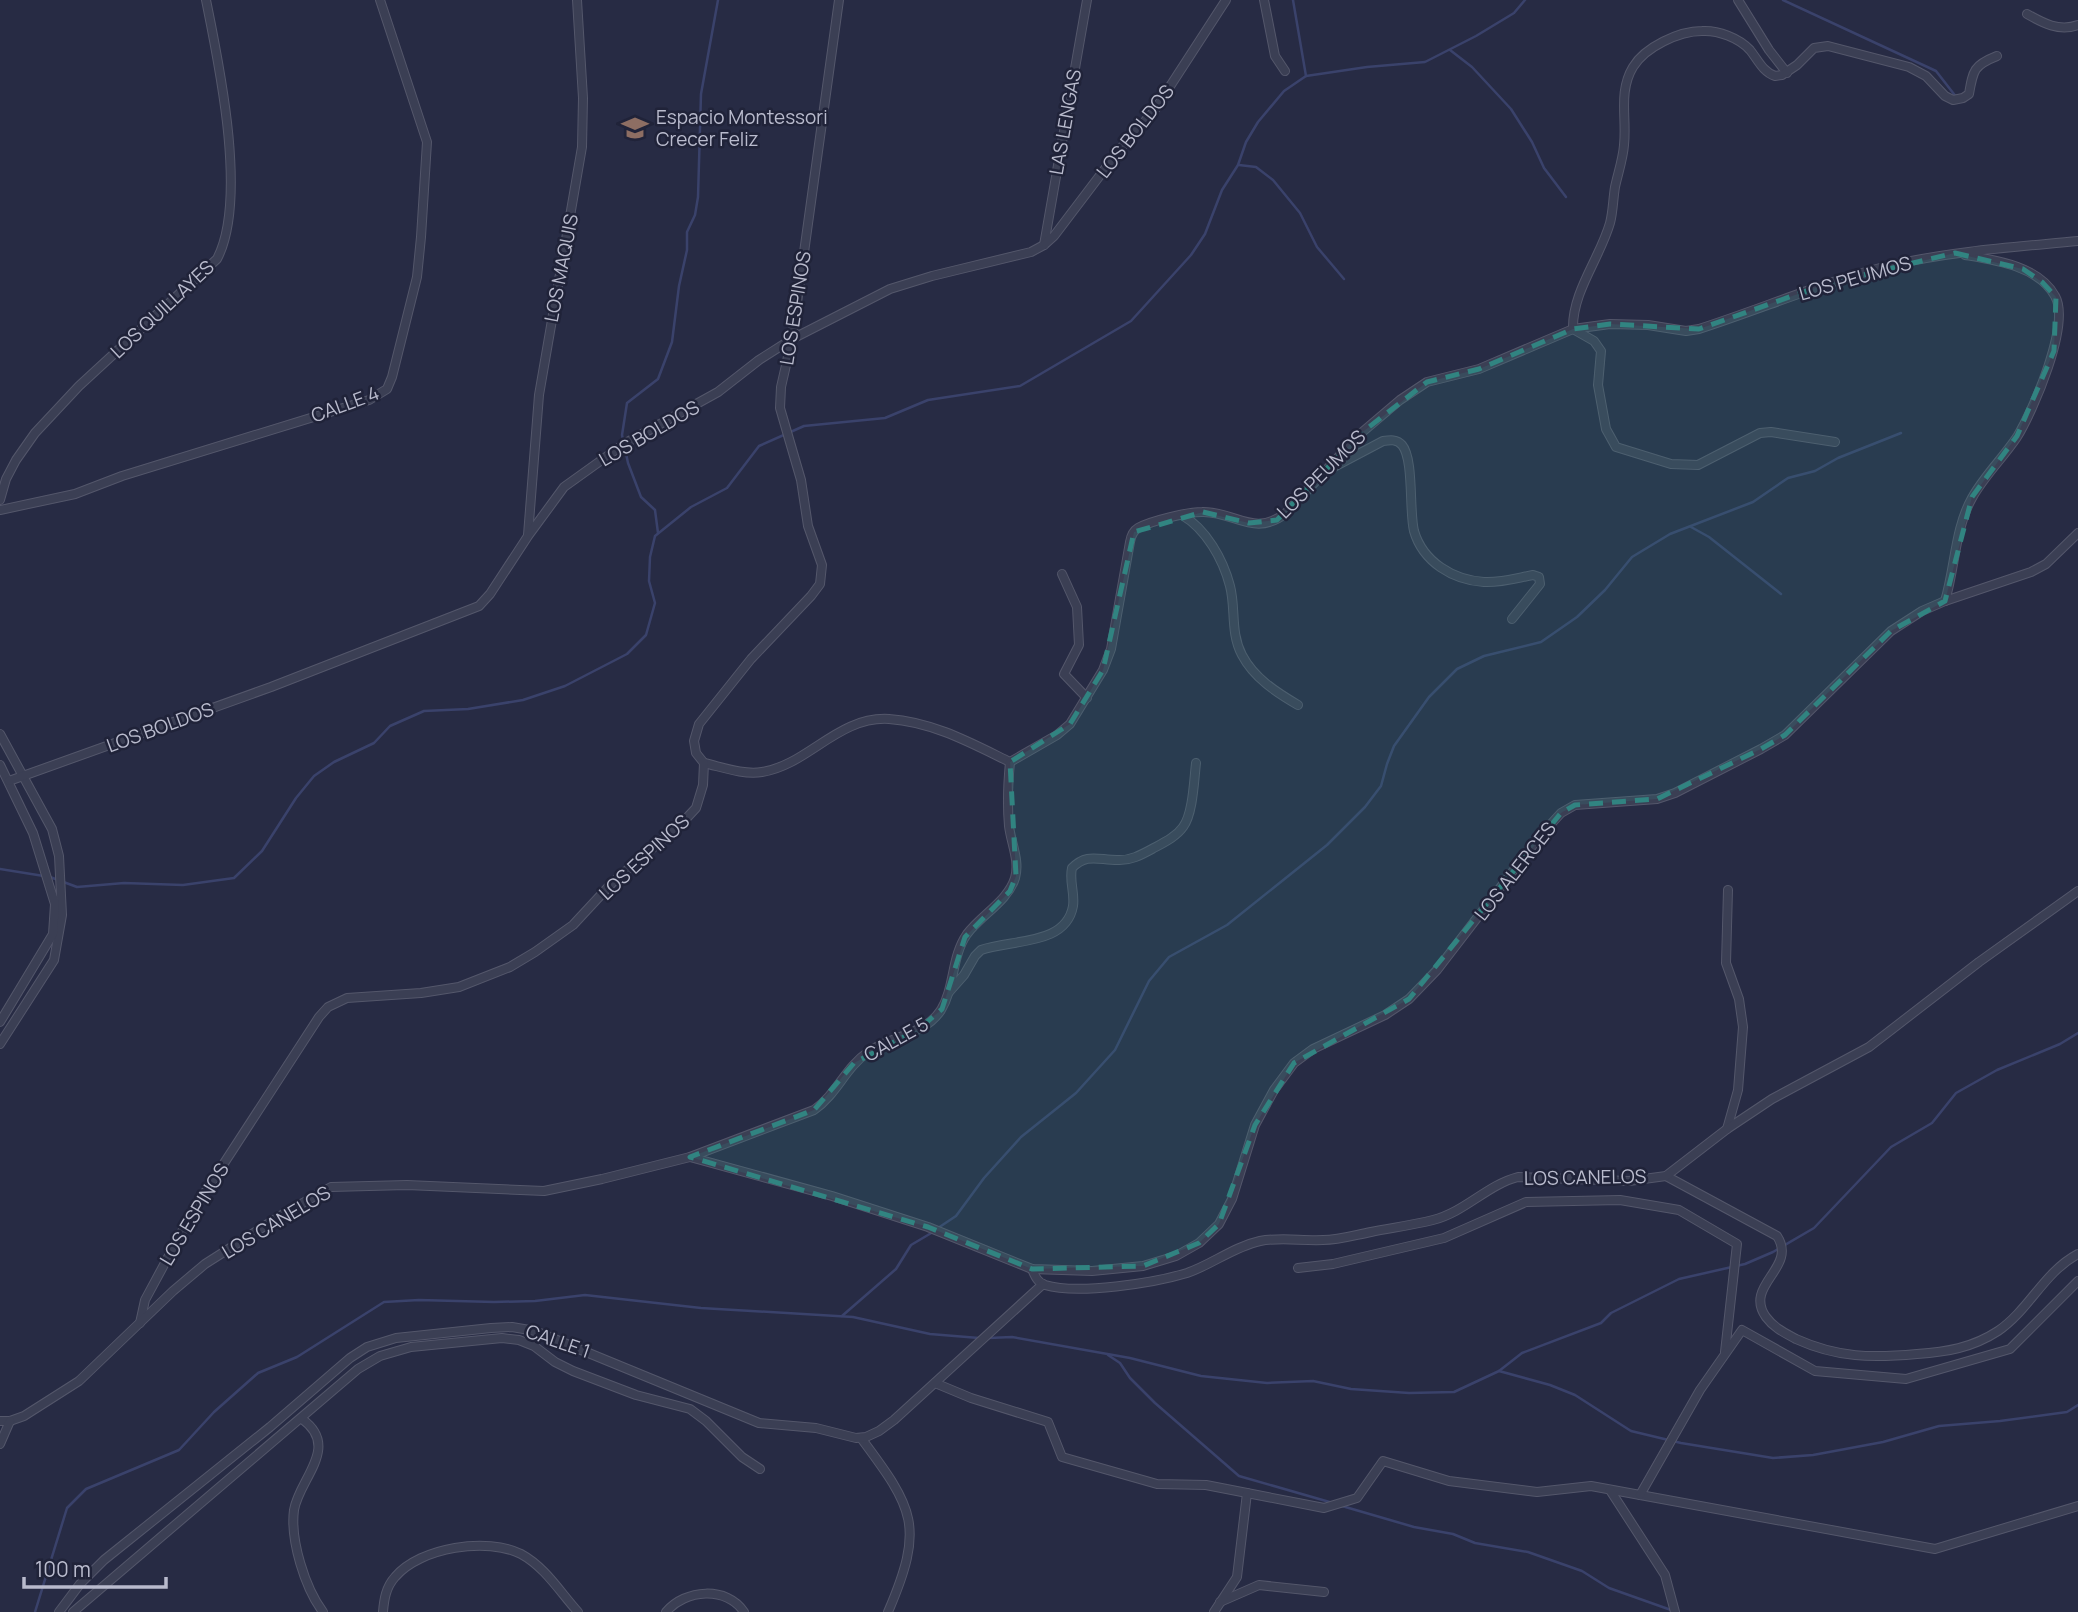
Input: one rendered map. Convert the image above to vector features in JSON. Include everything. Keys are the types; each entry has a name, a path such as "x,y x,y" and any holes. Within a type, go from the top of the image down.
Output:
{"street":[{"name":"LOS QUILLAYES","path":"0,500 16,460 36,433 79,386 217,259 223,247 230,211 229,168 223,82 206,0"},
{"name":"CALLE 4","path":"0,510 75,494 134,472 369,400 387,389 417,278 427,142 380,0"},
{"name":"LOS MAQUIS","path":"528,536 539,395 582,147 583,98 578,0"},
{"name":"LOS ESPINOS","path":"140,1323 145,1300 193,1211 328,1007 347,998 421,993 459,986 510,967 573,925 622,874 696,808 703,785 704,762 696,753 694,741 699,724 751,659 820,584 822,565 808,526 801,480 780,408 839,0"},
{"name":"LAS LENGAS","path":"1044,245 1087,0"},
{"name":"LOS BOLDOS","path":"9,781 271,687 479,606 564,487 624,444 718,392 759,360 792,339 890,289 932,276 1002,261 1044,245 1054,236 1120,149 1154,111 1226,0"},
{"path":"1264,0 1275,56 1285,71"},
{"path":"1738,0 1769,50 1787,72"},
{"path":"2027,15 2060,27 2078,25"},
{"path":"1835,442 1771,432 1760,433 1698,465 1671,464 1629,452 1616,447 1611,440 1606,429 1598,385 1601,351 1599,345 1573,329 1575,310 1610,223 1624,145 1624,91 1628,77 1635,63 1663,42 1699,31 1713,31 1732,37 1748,47 1770,75 1787,72 1814,48 1828,46 1909,67 1926,76 1945,96 1954,100 1969,94 1972,75 1980,62 1997,56"},
{"name":"LOS PEUMOS","path":"1010,762 1057,735 1070,724 1087,698 1111,649 1131,536 1139,527 1203,512 1264,525 1277,520 1360,434 1400,400 1427,382 1479,369 1573,329 1610,324 1648,325 1686,331 1699,329 1829,283 1892,265 1955,253 2078,241"},
{"path":"1945,601 1967,509 2017,436 2054,351 2059,330 2056,297 2042,282 2023,269 1990,259 1955,253"},
{"path":"1321,474 1382,441 1391,439 1401,443 1405,449 1410,477 1415,531 1425,553 1437,566 1469,580 1486,583 1533,575 1539,577 1540,584 1512,619"},
{"path":"1182,515 1203,531 1225,574 1230,586 1234,633 1242,655 1274,691 1298,705"},
{"name":"LOS ALERCES","path":"1032,1269 1093,1271 1143,1266 1176,1256 1199,1243 1219,1224 1233,1199 1255,1125 1274,1090 1294,1063 1313,1049 1385,1014 1409,999 1437,970 1540,836 1561,813 1575,805 1657,799 1675,793 1761,749 1785,736 1891,631 1922,611 1945,601 2031,572 2046,564 2078,533"},
{"path":"1062,574 1077,607 1079,645 1064,674 1087,698"},
{"path":"704,762 739,771 761,772 786,764 834,734 858,724 887,719 928,726 961,738 1010,762"},
{"path":"0,734 52,829 59,856 58,925 54,960 0,1044"},
{"name":"CALLE 5","path":"690,1157 814,1110 826,1102 854,1063 871,1050 919,1029 933,1020 942,1009 955,961 965,937 978,920 1010,891 1016,876 1016,859 1009,828 1010,762"},
{"path":"947,995 981,950 1051,935 1066,925 1074,897 1070,876 1072,868 1079,861 1094,856 1127,860 1177,833 1188,817 1196,764"},
{"path":"0,765 33,833 55,904 58,925 0,1022"},
{"path":"1727,1129 1738,1090 1743,1027 1739,999 1726,963 1728,890"},
{"name":"LOS CANELOS","path":"1043,1284 1094,1288 1135,1284 1186,1273 1219,1260 1236,1247 1262,1240 1325,1240 1436,1220 1501,1181 1518,1177 1629,1181 1666,1176 1727,1129 1772,1099 1869,1047 1979,962 2078,891"},
{"path":"690,1157 832,1196 928,1227 1032,1269 1043,1284 887,1426 861,1438 898,1488 908,1516 908,1554 888,1612"},
{"name":"LOS CANELOS","path":"0,1421 10,1421 34,1410 79,1381 205,1264 331,1187 396,1185 544,1191 602,1180 690,1157"},
{"path":"1666,1176 1774,1233 1782,1244 1783,1253 1762,1288 1759,1300 1763,1312 1781,1331 1815,1347 1844,1354 1888,1357 1944,1352 1970,1345 2007,1324 2029,1303 2051,1274 2078,1254"},
{"path":"1298,1268 1333,1264 1444,1238 1526,1202 1619,1200 1679,1210 1737,1244 1724,1355"},
{"path":"1640,1495 1700,1390 1742,1330 1815,1371 1906,1379 2010,1349 2078,1281"},
{"name":"CALLE 1","path":"59,1612 80,1584 104,1560 270,1427 349,1358 386,1340 502,1327 535,1331 694,1395 748,1420 816,1428 861,1438"},
{"path":"73,1612 348,1377 380,1356 411,1347 511,1339 527,1343 573,1371 636,1395 690,1409 742,1457 760,1469"},
{"path":"935,1384 1048,1422 1062,1457 1157,1484 1206,1485 1324,1508 1357,1498 1383,1461 1449,1481 1537,1492 1591,1486 1935,1549 2078,1507"},
{"path":"302,1419 314,1431 317,1451 312,1474 302,1486 295,1504 294,1531 304,1578 323,1612"},
{"path":"0,1444 10,1421"},
{"path":"1610,1490 1665,1575 1675,1612"},
{"path":"1214,1612 1237,1577 1247,1493"},
{"path":"383,1612 384,1597 390,1584 408,1566 440,1551 484,1546 502,1547 527,1558 547,1575 578,1612"},
{"path":"1220,1602 1259,1586 1324,1592"},
{"path":"666,1612 683,1598 702,1594 729,1597 744,1612"}],"highlighted area":[{"path":"1955,253 2023,269 2042,282 2056,297 2054,351 2017,436 1972,497 1945,601 1891,631 1785,735 1761,749 1657,799 1575,805 1561,813 1409,999 1294,1063 1255,1125 1219,1224 1199,1243 1143,1266 1032,1269 928,1227 690,1157 814,1110 854,1063 919,1029 942,1009 965,937 1010,891 1016,876 1010,762 1070,724 1103,670 1134,532 1203,512 1249,523 1277,520 1360,434 1427,382 1479,369 1573,329 1610,324 1699,329 1829,283"}],"waterway":[{"path":"658,533 655,510 641,497 628,463 622,435 627,403 658,379 672,342 679,286 687,250 687,232 695,215 698,197 701,94 718,0"},
{"path":"1293,0 1306,76"},
{"path":"0,869 50,877 77,887 124,883 183,885 234,878 262,851 296,798 314,776 334,762 374,743 390,726 424,711 468,709 523,700 565,686 627,654 646,635 655,603 649,581 650,557 655,536 691,507 727,488 759,446 804,426 885,418 928,400 1020,386 1131,321 1191,255 1205,234 1222,190 1238,165 1246,142 1258,122 1284,91 1306,76 1425,62 1514,13 1525,0"},
{"path":"1783,0 1936,71 1957,98"},
{"path":"1450,50 1472,67 1511,109 1532,142 1544,168 1566,197"},
{"path":"1239,165 1256,167 1273,180 1300,213 1317,247 1344,279"},
{"path":"938,1228 956,1216 984,1178 1021,1137 1076,1093 1115,1050 1149,981 1169,957 1227,925 1327,845 1365,807 1381,786 1394,746 1429,697 1457,669 1484,656 1541,642 1577,617 1605,590 1632,557 1670,534 1753,502 1788,478 1815,471 1838,458 1901,433"},
{"path":"1691,527 1709,537 1781,594"},
{"path":"989,1338 1012,1337 1130,1358 1201,1376 1267,1383 1313,1381 1351,1389 1409,1393 1454,1392 1499,1371 1522,1353 1601,1323 1611,1313 1679,1279 1745,1264 1773,1252 1814,1228 1891,1147 1932,1123 1956,1093 1997,1070 2060,1044 2078,1033"},
{"path":"842,1316 896,1269 911,1245 933,1232"},
{"path":"35,1612 67,1508 86,1489 179,1450 214,1412 258,1373 297,1357 384,1302 535,1301 585,1295 701,1308 853,1317 930,1334 979,1338"},
{"path":"1108,1355 1120,1363 1130,1378 1155,1403 1239,1476 1333,1503"},
{"path":"1499,1371 1575,1395 1631,1431 1681,1443 1773,1458 1813,1455 1883,1442 1939,1426 2067,1412 2078,1405"},
{"path":"1342,1506 1414,1527 1453,1534 1475,1543 1528,1552 1582,1571 1609,1588 1671,1610"}],"place":[{"name":"Espacio Montessori Crecer Feliz","path":"635,128"}]}
